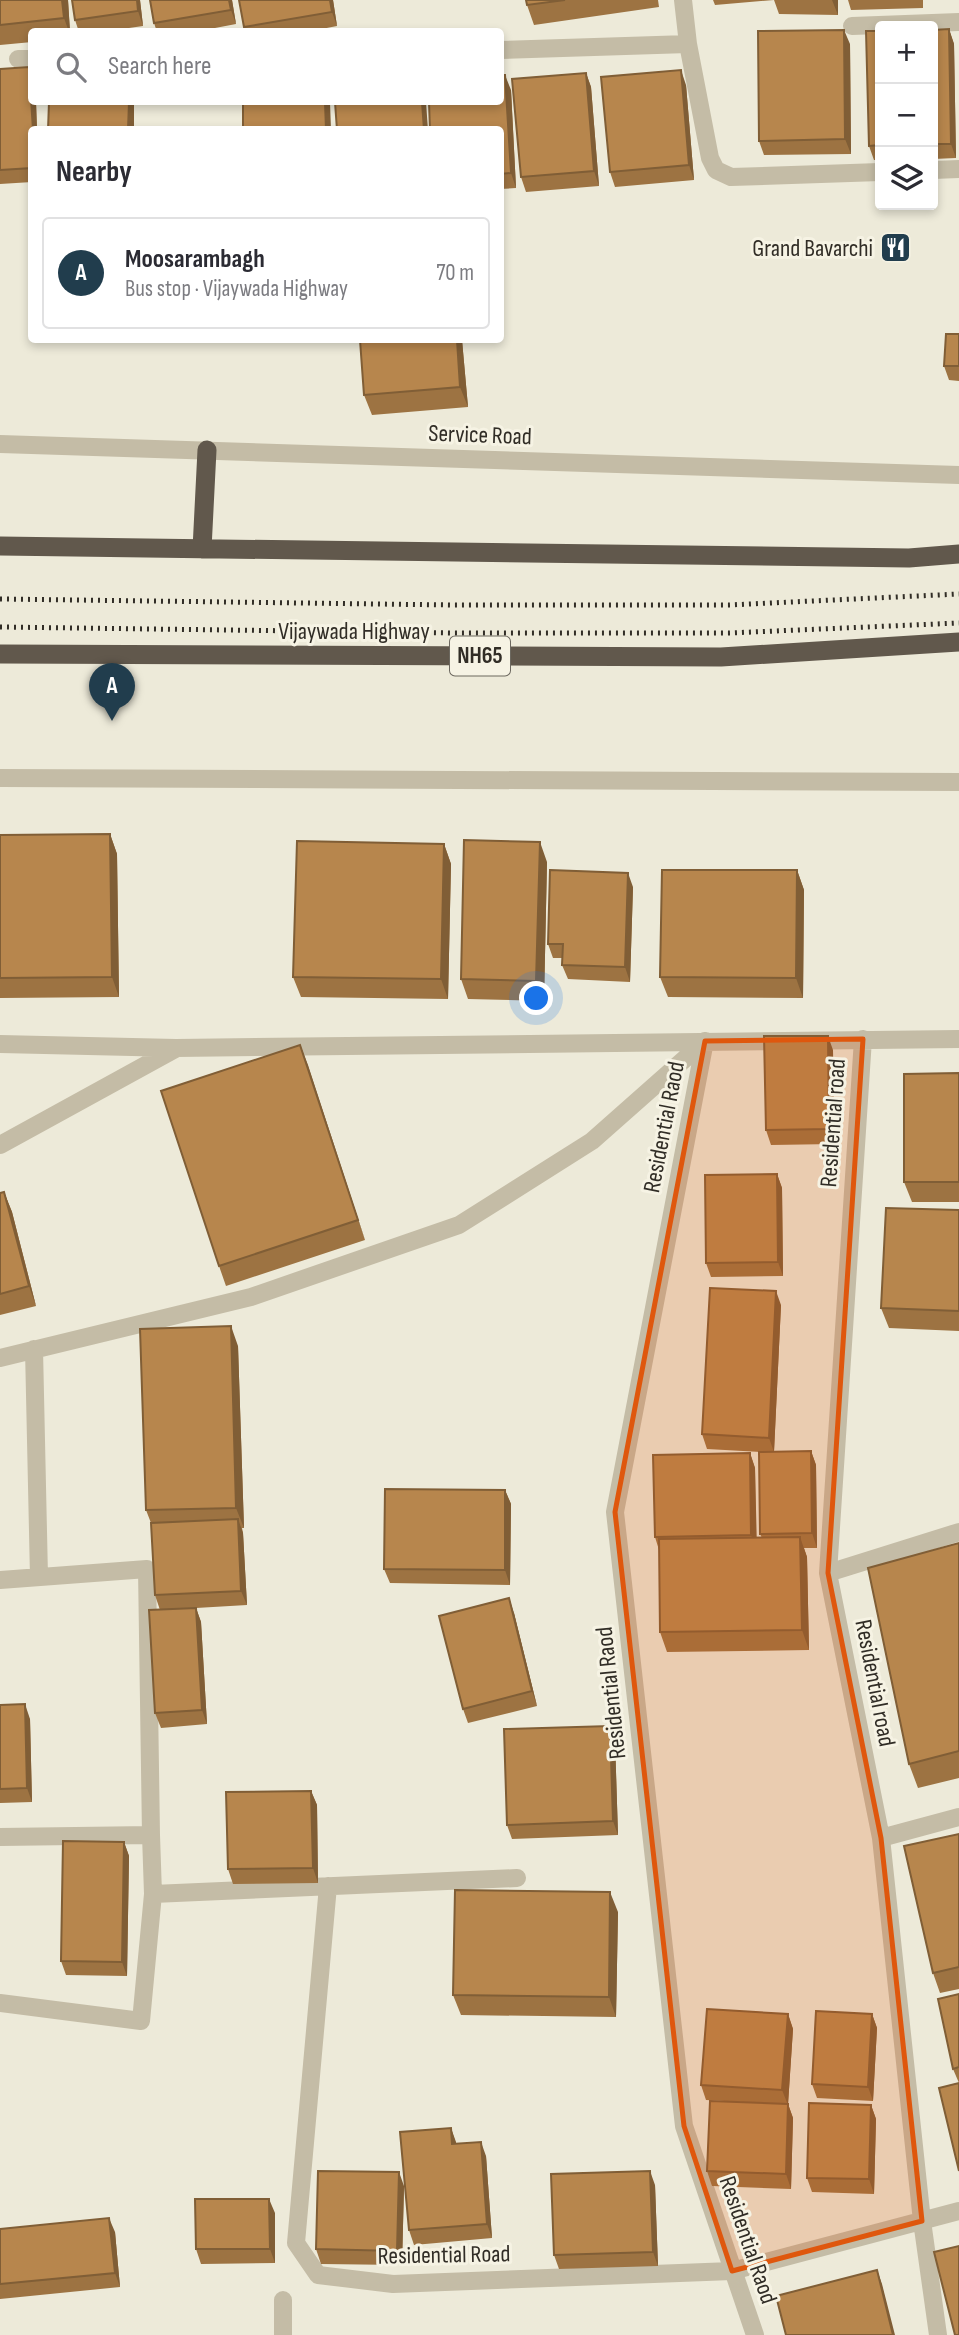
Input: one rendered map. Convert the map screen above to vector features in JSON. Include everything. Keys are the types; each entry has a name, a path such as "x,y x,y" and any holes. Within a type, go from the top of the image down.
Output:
{"highway":[{"path":"202,548 206,450"},
{"path":"0,546 909,558 959,554"},
{"name":"Vijaywada Highway","path":"0,654 721,657 959,642"}],"street":[{"path":"682,0 710,158 716,170 731,177 875,172"},
{"path":"852,26 959,22"},
{"path":"504,50 688,44"},
{"path":"938,170 959,169"},
{"name":"Service Road","path":"0,444 959,475"},
{"path":"0,778 959,782"},
{"path":"0,1044 176,1048 863,1038 959,1039"},
{"name":"Residential road","path":"863,1038 828,1573 881,1838 922,2221 938,2335"},
{"path":"0,1358 251,1297 459,1225 592,1141 705,1041"},
{"name":"Residential Raod","path":"705,1041 615,1512 684,2126 755,2335"},
{"path":"0,1144 176,1048"},
{"path":"34,1349 39,1577"},
{"path":"828,1573 959,1532"},
{"path":"0,1580 147,1569 153,1894 141,2021 0,2003"},
{"path":"881,1838 959,1817"},
{"path":"0,1837 151,1835"},
{"path":"153,1894 517,1878"},
{"name":"Residential Road","path":"328,1886 296,2243 318,2275 393,2284 732,2271 959,2211"},
{"path":"283,2300 283,2335"}],"highlighted area":[{"path":"863,1039 828,1573 881,1838 922,2221 732,2271 684,2126 615,1512 705,1041"}],"building":[{"path":"0,0 62,0 64,18 0,25"},
{"path":"72,0 137,0 138,11 75,20"},
{"path":"150,0 229,0 231,10 154,23"},
{"path":"239,0 330,0 332,12 244,27"},
{"path":"526,0 565,0 527,5"},
{"path":"949,29 951,144 938,144 938,30"},
{"path":"844,30 845,139 759,141 758,31"},
{"path":"866,31 875,31 875,145 869,146"},
{"path":"28,67 28,105 31,105 33,126 28,126 28,168 0,170 0,69"},
{"path":"681,70 689,165 610,172 601,77"},
{"path":"586,73 594,171 521,177 512,79"},
{"path":"505,75 511,173 504,174 504,126 430,126 429,105 504,105"},
{"path":"49,105 129,105 128,126 48,126"},
{"path":"243,105 325,105 326,126 243,126"},
{"path":"335,105 422,105 424,126 337,126"},
{"path":"946,334 959,334 959,366 944,366"},
{"path":"360,343 457,343 460,387 364,395"},
{"path":"110,834 112,977 0,978 0,835"},
{"path":"464,840 540,842 536,981 461,979"},
{"path":"297,841 444,844 441,979 293,977"},
{"path":"550,870 628,873 625,967 562,965 563,944 548,944"},
{"path":"662,870 797,870 796,978 660,977"},
{"path":"764,1036 828,1036 829,1129 766,1130"},
{"path":"300,1045 358,1220 219,1266 161,1091"},
{"path":"959,1073 959,1182 904,1182 904,1074"},
{"path":"777,1174 778,1262 706,1263 705,1175"},
{"path":"4,1192 29,1286 0,1294 0,1193"},
{"path":"886,1208 959,1210 959,1311 881,1308"},
{"path":"710,1288 776,1291 769,1438 702,1434"},
{"path":"231,1326 236,1508 146,1510 140,1329"},
{"path":"811,1451 812,1533 760,1534 759,1452"},
{"path":"750,1453 751,1535 655,1537 653,1455"},
{"path":"385,1489 505,1490 505,1570 384,1569"},
{"path":"238,1519 241,1591 155,1595 151,1523"},
{"path":"800,1537 802,1630 660,1632 659,1539"},
{"path":"959,1543 959,1751 909,1764 868,1568"},
{"path":"509,1598 532,1691 463,1709 439,1616"},
{"path":"196,1608 202,1710 155,1713 149,1610"},
{"path":"25,1704 27,1788 0,1789 0,1705"},
{"path":"610,1726 613,1821 507,1825 504,1729"},
{"path":"311,1791 313,1868 228,1869 226,1792"},
{"path":"959,1834 959,1967 933,1973 904,1846"},
{"path":"63,1841 124,1842 122,1962 61,1961"},
{"path":"455,1890 610,1892 609,1997 453,1995"},
{"path":"959,1994 959,2067 953,2069 938,1999"},
{"path":"707,2009 788,2014 782,2090 701,2085"},
{"path":"816,2011 872,2014 868,2087 812,2084"},
{"path":"959,2083 959,2171 939,2088"},
{"path":"710,2101 788,2104 786,2174 707,2171"},
{"path":"809,2103 871,2105 869,2179 807,2178"},
{"path":"451,2128 452,2144 481,2142 487,2224 409,2230 400,2132"},
{"path":"318,2171 399,2172 397,2251 316,2249"},
{"path":"650,2171 653,2252 554,2255 551,2174"},
{"path":"195,2199 269,2199 270,2249 196,2249"},
{"path":"109,2218 115,2273 0,2284 0,2229"},
{"path":"959,2246 959,2335 955,2335 934,2252"},
{"path":"877,2270 893,2335 786,2335 776,2296"}],"railway":[{"path":"0,599 453,605 729,605 959,594"},
{"path":"0,627 453,633 729,633 959,623"}],"place":[{"name":"Grand Bavarchi","path":"896,248"},
{"name":"Moosarambagh","path":"112,721"}]}
